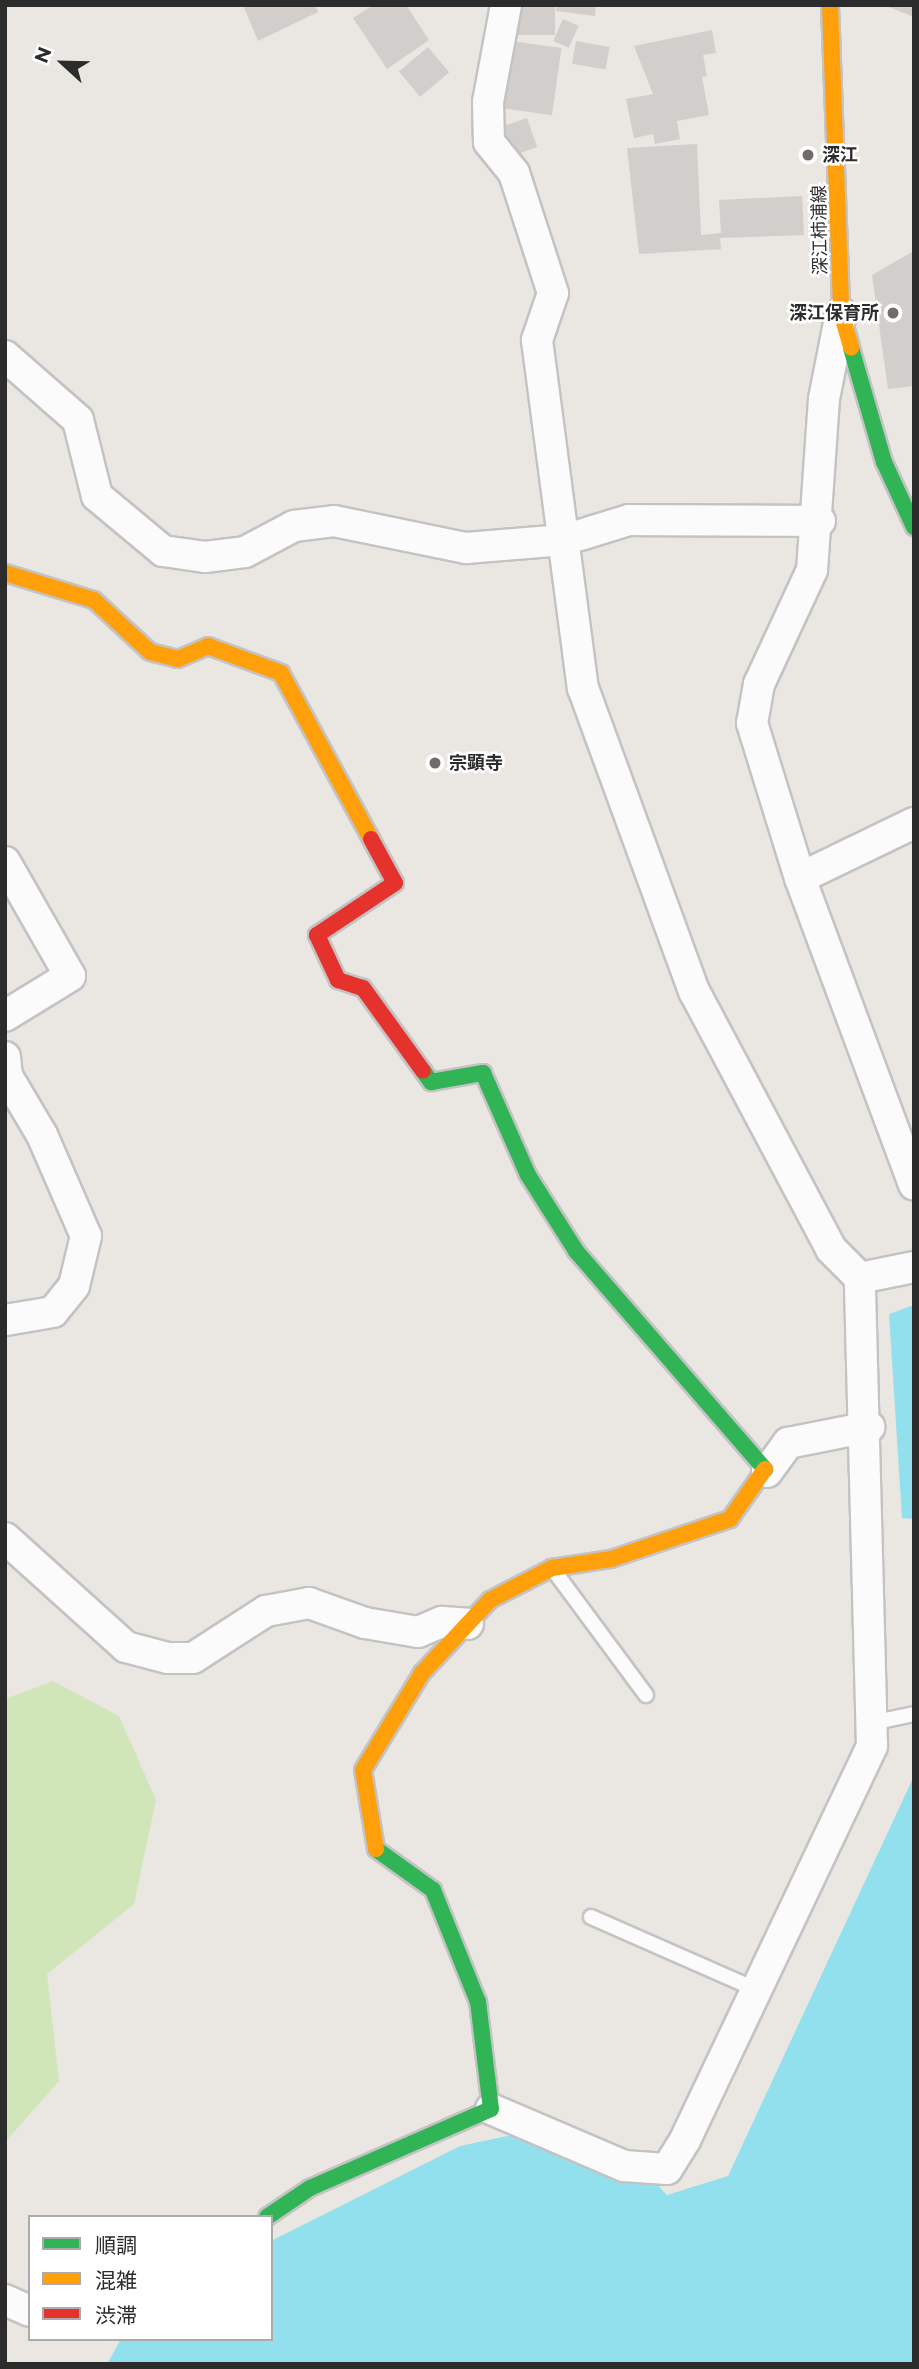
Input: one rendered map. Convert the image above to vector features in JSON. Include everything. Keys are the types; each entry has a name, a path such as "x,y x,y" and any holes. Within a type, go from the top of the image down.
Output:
{"street":[{"path":"270,2215 310,2188 491,2109 624,2166 667,2169 757,1990 872,1746 869,1427 860,1278 831,1249 694,991 583,688 537,340 553,293 514,173 489,142 488,102 506,5"},
{"name":"深江柿浦線","path":"830,5 841,312 884,462 914,527"},
{"path":"841,312 824,399 820,521 812,570 759,684 752,723 800,878 914,1185"},
{"path":"5,356 78,420 97,496 163,551 205,557 246,552 294,526 334,521 466,548 564,540 629,520 820,521"},
{"path":"5,573 93,600 150,652 178,659 208,646 281,673 395,883 317,935 338,979 363,988 431,1082 483,1073 527,1175 576,1251 767,1472"},
{"path":"800,878 914,823"},
{"path":"5,862 70,976 5,1016"},
{"path":"5,1057 7,1076 42,1135 86,1236 74,1286 53,1311 5,1320"},
{"path":"860,1278 914,1267"},
{"path":"491,2109 478,2002 433,1890 377,1852 363,1770 422,1673 490,1600 552,1568 611,1559 730,1519 788,1443 869,1427"},
{"path":"5,1538 126,1647 168,1658 194,1658 266,1611 309,1603 365,1623 418,1632 442,1622 468,1624"},
{"path":"5,2300 28,2310"}],"lane":[{"path":"552,1568 646,1695"},
{"path":"872,1723 914,1714"},
{"path":"591,1917 757,1990"}],"green space":[{"path":"53,1681 119,1716 156,1800 134,1904 47,1974 59,2081 5,2142 5,1699"}],"water":[{"path":"914,1305 914,1519 902,1518 889,1314"},
{"path":"914,1776 914,2364 107,2364 120,2341 273,2341 273,2240 460,2146 517,2134 570,2159 651,2178 667,2195 728,2176"}],"building":[{"path":"243,5 315,5 318,12 258,41"},
{"path":"373,5 406,5 429,40 387,69 353,18"},
{"path":"513,5 555,5 555,35 513,35"},
{"path":"557,5 596,5 595,16 556,11"},
{"path":"884,5 914,5 914,17"},
{"path":"563,19 579,26 569,48 553,41"},
{"path":"712,30 716,53 703,55 707,76 702,77 709,115 677,121 680,139 655,144 653,134 634,138 626,99 653,94 634,46"},
{"path":"505,40 561,48 552,115 496,107"},
{"path":"576,41 609,47 605,70 572,64"},
{"path":"428,47 449,72 420,97 399,71"},
{"path":"527,118 537,147 507,158 497,128"},
{"path":"697,144 701,235 721,233 719,200 802,196 804,235 720,238 721,249 639,254 627,148"},
{"path":"914,251 914,386 888,389 872,275"}],"traffic: fast":[{"path":"851,348 884,462 914,527"},
{"path":"423,1071 431,1082 483,1073 528,1175 576,1251 765,1469"},
{"path":"270,2215 310,2188 491,2109 478,2002 433,1890 376,1849"}],"traffic: slow":[{"path":"830,5 841,312 851,348"},
{"path":"5,573 94,600 150,652 178,659 208,646 281,673 371,839"},
{"path":"376,1849 363,1770 422,1673 490,1600 552,1568 611,1559 730,1519 765,1469"}],"traffic: jam":[{"path":"371,839 395,883 317,935 338,980 363,988 423,1071"}],"place":[{"name":"深江","path":"808,155"},
{"name":"深江保育所","path":"893,313"},
{"name":"宗顕寺","path":"435,763"}]}
